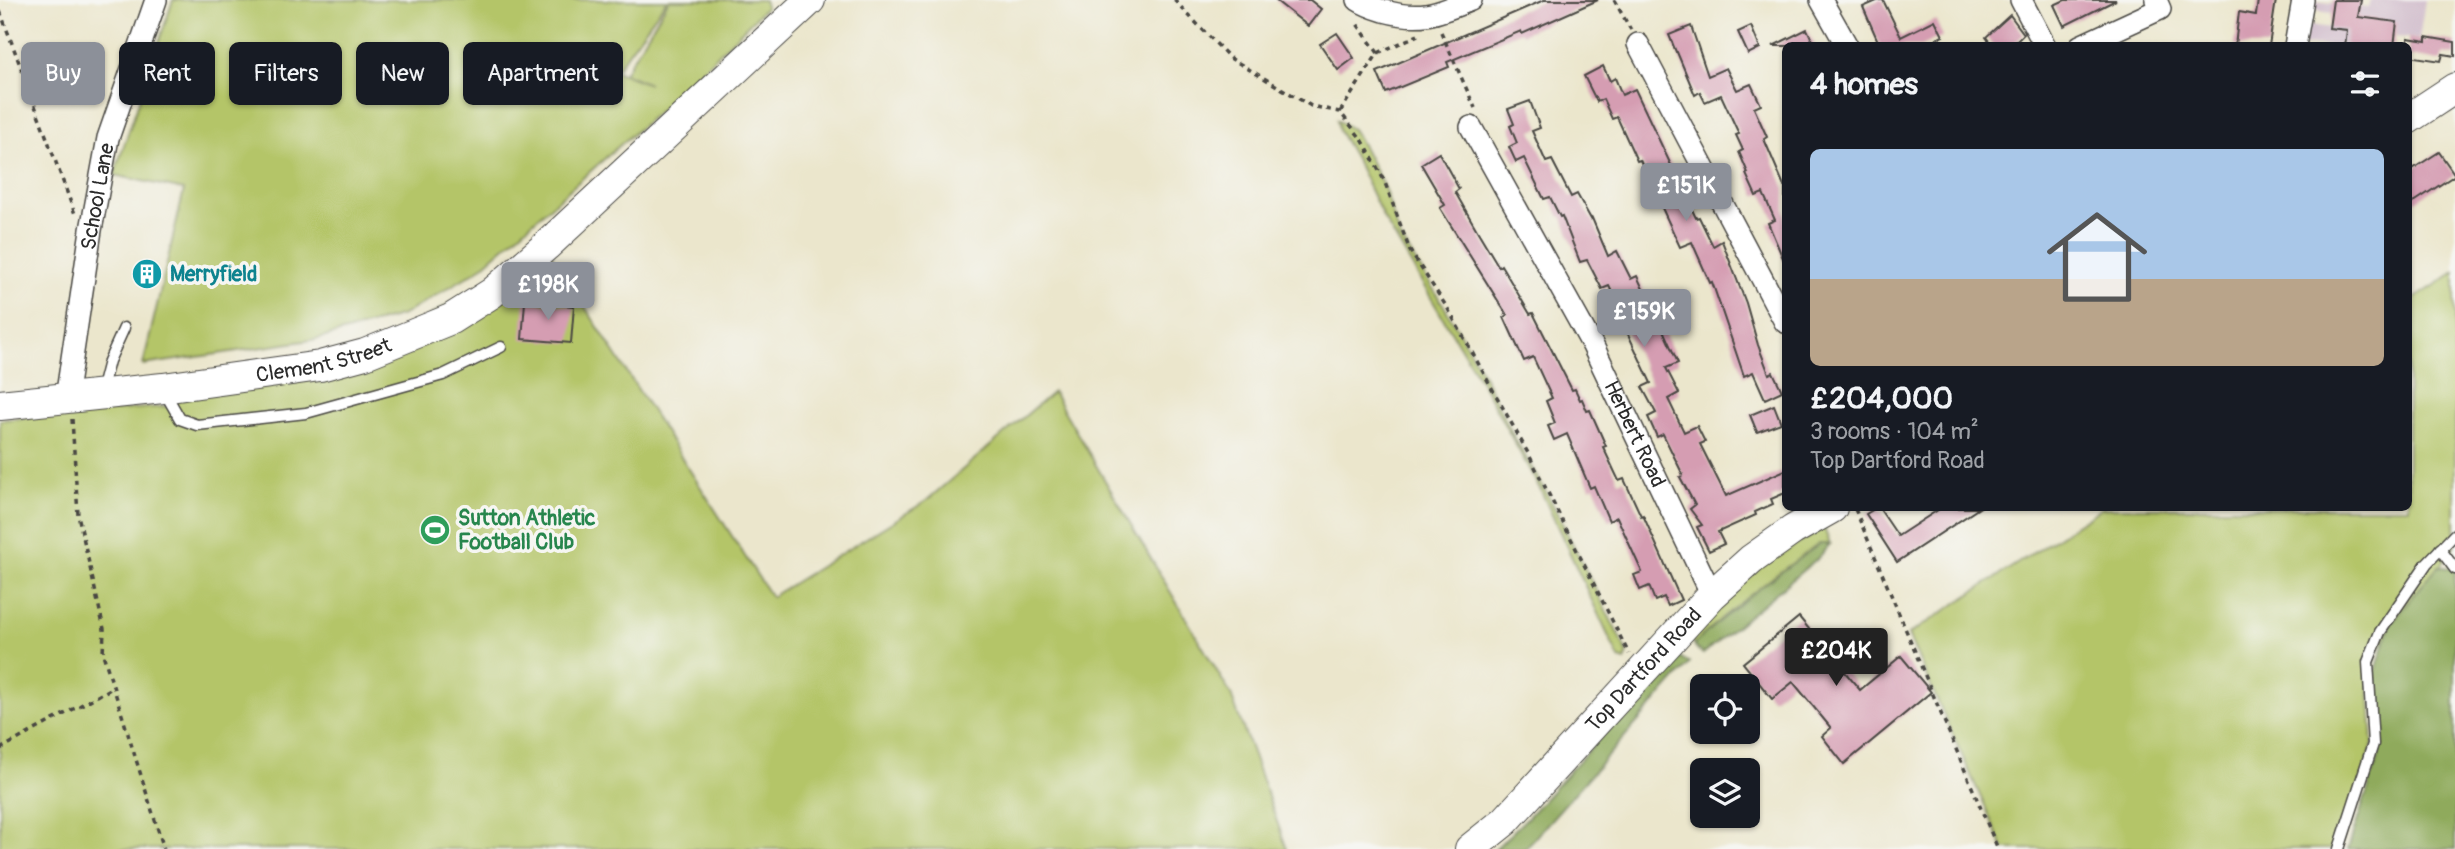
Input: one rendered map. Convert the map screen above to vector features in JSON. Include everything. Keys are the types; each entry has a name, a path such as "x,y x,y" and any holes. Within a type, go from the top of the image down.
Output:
{"street":[{"name":"School Lane","path":"66,399 91,230 108,138 156,0"},
{"name":"Clement Street","path":"0,405 163,388 320,366 365,354 451,319 492,293 546,246 810,0"},
{"path":"1356,10 1366,6 1407,17 1435,20 1471,0"},
{"path":"1821,0 1845,42"},
{"path":"2021,0 2043,42"},
{"path":"2089,42 2160,9 2156,0"},
{"path":"2296,42 2303,0"},
{"path":"1636,40 1782,316"},
{"path":"2412,116 2455,88"},
{"name":"Herbert Road","path":"1471,127 1593,346 1712,595"},
{"name":"Top Dartford Road","path":"1470,849 1505,821 1712,595 1752,559 1793,530 1827,511"}],"lane":[{"path":"100,395 109,361 124,328"},
{"path":"163,388 180,419 197,425 306,413 443,375 502,347"},
{"path":"2339,849 2373,744 2368,662 2380,632 2427,563 2455,534"},
{"path":"2441,549 2455,569"}],"path":[{"path":"1174,0 1230,58 1311,106 1340,112 1363,141 1384,180 1410,251 1448,309 1528,453 1638,676"},
{"path":"1614,0 1636,40"},
{"path":"1356,10 1378,53"},
{"path":"0,11 81,229 91,230"},
{"path":"1340,112 1378,53 1435,20 1481,122 1471,127"},
{"path":"66,399 72,414 78,515 104,629 103,654 164,849"},
{"path":"1856,511 1998,849"},
{"path":"0,749 114,687"}],"shaded area":[{"path":"2303,0 2369,7 2371,0 2425,0 2419,39 2396,37 2397,22 2302,9"},
{"path":"2299,24 2347,30 2345,42 2296,42"}],"green space":[{"path":"173,0 667,0 623,60 623,42 463,42 463,105 623,105 623,74 649,84 624,73 669,0 764,0 766,7 677,95 478,270 403,315 318,339 143,365 184,190 114,175 138,105 215,105 215,42 159,42"},
{"path":"1337,120 1352,129 1364,148 1385,190 1400,237 1444,306 1550,499 1626,650 1625,661 1619,659 1540,489 1483,385 1384,219 1339,131"},
{"path":"546,246 771,597 926,501 1053,392 1231,695 1287,849 0,849 0,420 170,406 163,388 365,354"},
{"path":"2455,272 2455,546 2368,662 2373,744 2339,849 2004,849 1908,635 2097,511 2412,511 2412,300"},
{"path":"1824,528 1830,544 1819,544 1777,574 1694,644 1686,635 1761,566"},
{"path":"1820,544 1830,544 1819,557 1703,654 1695,648 1694,644 1739,604"},
{"path":"2438,566 2455,569 2455,849 2348,849 2382,747 2374,676 2391,623"},
{"path":"1675,655 1690,663 1525,849 1495,849 1528,817"}],"building":[{"path":"1275,0 1310,0 1321,9 1308,26"},
{"path":"1544,0 1598,0 1522,34 1521,31 1447,62 1449,67 1386,93 1377,72"},
{"path":"1883,0 1901,37 1935,20 1943,36 1930,42 1878,42 1863,7"},
{"path":"2065,0 2116,0 2064,26 2054,5"},
{"path":"2258,0 2276,0 2270,42 2235,42 2239,12 2256,15"},
{"path":"2333,0 2361,0 2358,17 2397,22 2394,42 2346,42 2347,30 2329,28"},
{"path":"2010,15 2024,34 2016,42 1990,42 1986,37"},
{"path":"1691,26 1708,76 1726,68 1737,90 1751,84 1761,105 1754,108 1782,181 1782,256 1768,223 1775,220 1763,193 1756,196 1746,174 1748,173 1739,152 1743,150 1736,135 1739,134 1721,95 1705,102 1700,92 1695,95 1669,35"},
{"path":"1751,26 1760,48 1748,54 1738,32"},
{"path":"1807,29 1813,42 1782,42 1782,46 1773,46"},
{"path":"1337,33 1354,58 1338,70 1320,44"},
{"path":"2426,37 2455,42 2455,56 2443,54 2441,61 2412,57 2412,42 2408,42 2408,38 2426,41"},
{"path":"1603,66 1610,81 1615,78 1622,95 1635,89 1696,218 1699,217 1713,246 1722,241 1769,374 1773,372 1782,391 1765,399 1753,372 1744,376 1712,282 1710,283 1692,242 1680,247 1617,117 1612,119 1603,99 1597,102 1584,76"},
{"path":"1530,101 1540,128 1532,131 1546,162 1552,160 1571,197 1577,194 1592,218 1608,256 1617,251 1631,279 1637,276 1644,291 1639,293 1653,321 1658,319 1678,363 1666,368 1679,393 1668,399 1684,432 1697,426 1705,442 1700,444 1726,496 1782,471 1782,494 1771,499 1773,504 1755,512 1756,515 1718,532 1724,544 1709,551 1697,527 1702,525 1690,509 1695,505 1680,477 1683,475 1663,434 1657,437 1648,417 1656,413 1642,387 1651,383 1627,332 1631,330 1609,286 1602,289 1587,260 1580,262 1562,216 1560,217 1550,197 1544,199 1524,158 1516,162 1509,147 1517,143 1510,126 1514,124 1508,109"},
{"path":"2439,152 2455,175 2412,203 2412,169"},
{"path":"1439,153 1459,189 1455,192 1478,232 1530,314 1533,313 1572,390 1575,389 1587,411 1590,410 1619,481 1624,479 1641,516 1643,515 1681,600 1668,606 1664,597 1655,601 1649,586 1640,590 1634,575 1642,572 1617,517 1609,521 1594,486 1590,488 1567,434 1554,440 1548,426 1555,423 1546,401 1552,398 1533,357 1524,361 1504,317 1507,315 1440,208 1445,205 1421,164"},
{"path":"525,302 574,306 571,343 522,339"},
{"path":"1774,405 1781,423 1757,432 1750,415"},
{"path":"1881,511 1898,536 1936,511 1974,511 1897,562 1866,514"},
{"path":"1799,617 1860,690 1901,656 1931,692 1844,764 1822,736 1831,728 1793,682 1772,699 1760,684 1760,674 1752,674 1743,663"}],"place":[{"name":"Merryfield","path":"147,274"},
{"name":"Sutton Athletic Football Club","path":"435,530"}]}
